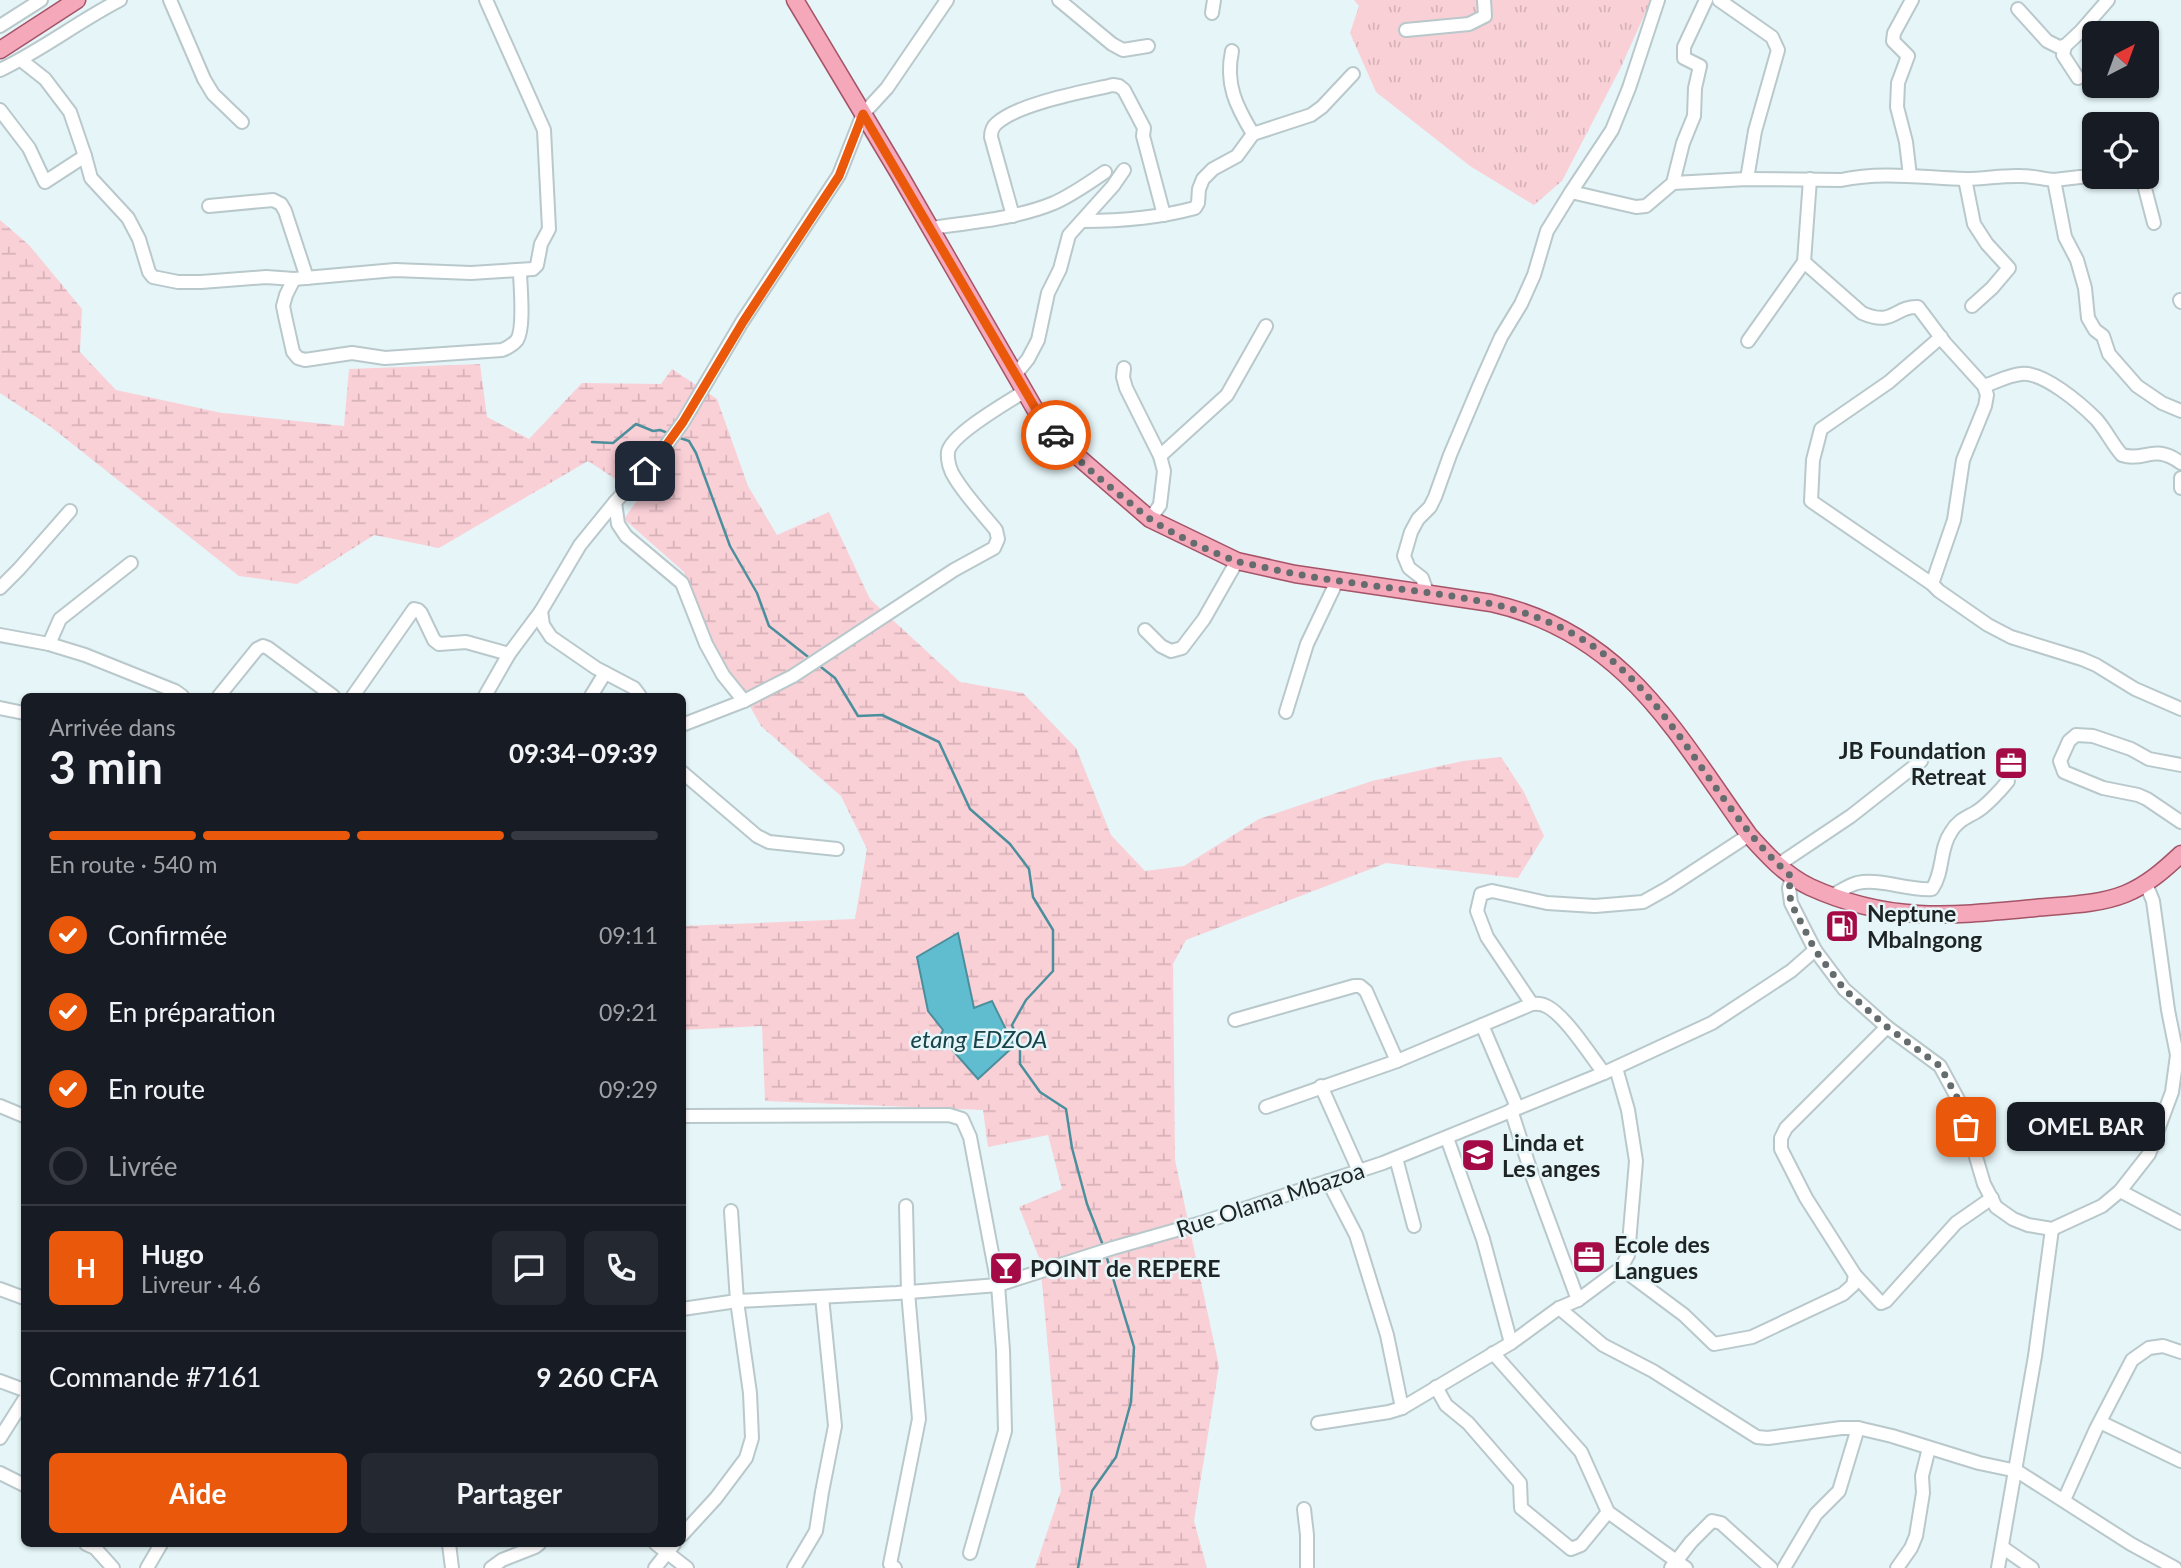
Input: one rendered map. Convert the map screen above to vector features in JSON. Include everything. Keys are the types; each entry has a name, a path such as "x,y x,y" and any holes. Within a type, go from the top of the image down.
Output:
{"main road":[{"path":"0,50 77,0"},
{"path":"795,0 1037,411 1062,443 1150,519 1237,561 1295,574 1427,592 1517,609 1578,636 1633,680 1749,835 1792,877 1831,896 1899,914 1941,916 2085,903 2122,895 2146,884 2181,854"}],"street":[{"path":"0,26 41,0"},
{"path":"0,70 120,0"},
{"path":"170,0 204,79 213,94 242,122"},
{"path":"21,60 45,79 70,112 90,178 128,218 153,277 178,282 266,277 300,279 395,271 520,270 535,267 541,244 549,229 544,130 486,0"},
{"path":"487,693 509,654 541,611 580,545 615,502 657,458 683,422 743,322 839,176 863,114 887,88 947,0"},
{"path":"1059,0 1123,50 1148,46"},
{"path":"1406,30 1469,24 1485,16 1485,0"},
{"path":"1427,592 1422,578 1409,568 1404,556 1411,532 1435,497 1450,455 1491,361 1534,275 1547,231 1612,130 1658,0"},
{"path":"1571,192 1636,207 1646,206 1673,183 1693,116 1700,66 1684,58 1684,47 1706,0"},
{"path":"1719,0 1772,37 1778,50 1755,131 1747,179"},
{"path":"1910,176 1906,142 1897,107 1898,83 1908,56 1893,41 1894,33 1912,0"},
{"path":"2018,9 2047,41 2059,47 2065,46 2081,31 2108,0"},
{"path":"2065,46 2063,55 2077,78"},
{"path":"1232,51 1229,66 1231,89 1252,134"},
{"path":"1083,221 1164,215 1195,208 1203,179 1213,169 1237,156 1252,134 1311,115 1353,74"},
{"path":"1013,216 991,129 1011,114 1068,94 1113,85 1124,90 1144,128 1143,136 1164,215"},
{"path":"0,110 29,148 45,182 85,156"},
{"path":"1015,375 1038,340 1048,293 1060,269 1069,235 1124,170"},
{"path":"931,228 1013,216 1070,195 1105,172"},
{"path":"1673,183 1910,176 1965,179 2020,176 2054,180 2082,177"},
{"path":"1748,341 1804,262 1810,178"},
{"path":"1965,179 1974,224 1987,244 2009,268 1972,306"},
{"path":"2054,180 2065,237 2077,260 2085,288 2088,318 2095,330 2103,335 2109,354 2137,386 2162,403 2181,411"},
{"path":"2145,189 2154,223"},
{"path":"209,206 273,200 281,204 285,211 300,279"},
{"path":"1804,262 1862,313 1874,318 1884,319 1918,307 1984,386 1987,395 1985,406 1963,460 1954,520 1932,584"},
{"path":"300,279 286,295 283,306 293,352 298,358 305,360 352,353 385,358 502,350 510,346 517,340 521,327 520,270"},
{"path":"1160,456 1227,395 1266,326"},
{"path":"1941,337 1889,382 1821,429 1813,460 1811,501 1932,584 1939,592 2011,638 2082,659 2134,689 2181,709"},
{"path":"1124,368 1126,387 1160,456 1164,471 1162,500 1150,519"},
{"path":"1984,386 2020,374 2033,374 2078,403 2097,421 2122,455 2127,457 2154,452 2181,463"},
{"path":"686,723 744,701 793,676 954,570 994,548 998,539 996,530 955,478 949,464 948,450 971,426 1025,391"},
{"path":"2181,478 2181,488"},
{"path":"615,502 618,524 626,536 682,583 706,644 723,675 744,701"},
{"path":"0,589 70,511"},
{"path":"1145,631 1161,646 1171,651 1182,648 1203,619 1237,561"},
{"path":"49,644 60,619 131,563"},
{"path":"1286,712 1307,644 1337,581"},
{"path":"355,693 414,609 421,613 433,640 439,644 466,642 509,654"},
{"path":"541,611 543,625 551,637 605,673 634,688 638,693"},
{"path":"0,635 49,644 85,655 178,693"},
{"path":"221,693 262,646 329,693"},
{"path":"593,693 605,673"},
{"path":"0,708 21,712"},
{"path":"2181,765 2149,759 2131,749 2093,736 2076,735 2069,741 2060,761 2064,772 2103,788 2138,795 2181,822"},
{"path":"1778,864 1851,816 1921,761"},
{"path":"686,775 757,836 769,842 837,849"},
{"path":"1831,896 1856,883 1933,889 1938,880 1950,833 2007,781"},
{"path":"1532,1004 1487,937 1477,911 1481,894 1492,891 1548,903 1595,906 1643,902 1749,835"},
{"path":"1792,877 1789,888 1791,903 1815,950 1844,989 1887,1027 1940,1066 1960,1103 1984,1184 1997,1207 2028,1226 2053,1229 2102,1206 2120,1191 2149,1154 2176,1093 2179,1055 2168,1010 2153,901 2146,884"},
{"name":"Rue Olama Mbazoa","path":"686,1308 737,1301 998,1285 1201,1223 1396,1158 1610,1070 1732,1012 1791,971 1815,950"},
{"path":"1235,1020 1360,986 1366,991 1397,1061"},
{"path":"1266,1107 1397,1061 1539,1003 1549,1007 1562,1018 1610,1070 1628,1111 1636,1161 1628,1255 1621,1268 1578,1300 1559,1308 1511,1343 1402,1408 1318,1423"},
{"path":"1482,1025 1514,1109 1533,1178 1578,1300"},
{"path":"1887,1027 1786,1128 1781,1138 1781,1149 1806,1198 1854,1275 1881,1303 1886,1301 1956,1223 1992,1198"},
{"path":"1321,1086 1359,1171"},
{"path":"0,1107 21,1115"},
{"path":"686,1116 949,1115 962,1119 970,1137 998,1285 1005,1431 970,1553"},
{"path":"1447,1138 1483,1239 1511,1343"},
{"path":"1396,1158 1414,1226"},
{"path":"1328,1181 1356,1235 1387,1335 1402,1408"},
{"path":"2120,1191 2181,1223"},
{"path":"895,1568 890,1564 919,1419 908,1292 906,1206"},
{"path":"686,1531 716,1498 746,1458 752,1438 750,1393 737,1301 731,1211"},
{"path":"1998,1568 2017,1471 2053,1229"},
{"path":"1621,1268 1684,1315 1714,1344 1752,1336 1843,1294 1853,1285 1854,1275"},
{"path":"0,1289 21,1297"},
{"path":"794,1568 816,1531 835,1426 822,1297"},
{"path":"1559,1308 1603,1345 1653,1371 1757,1437 1768,1438 1841,1427 1858,1429 2017,1471 2131,1544 2175,1568"},
{"path":"2064,1500 2132,1360 2149,1348 2163,1346 2181,1352"},
{"path":"1493,1353 1581,1452 1608,1512 1678,1566 1691,1542 1712,1521 1721,1523 1771,1568"},
{"path":"0,1381 21,1389"},
{"path":"1436,1387 1446,1405 1468,1423 1520,1483 1521,1508 1572,1549 1581,1545 1608,1512"},
{"path":"0,1438 21,1405"},
{"path":"2101,1422 2181,1461"},
{"path":"1784,1568 1816,1514 1839,1490 1858,1429"},
{"path":"1896,1568 1912,1548 1916,1536 1923,1493 1922,1476 1929,1448"},
{"path":"0,1473 21,1484"},
{"path":"1304,1508 1307,1568"},
{"path":"93,1547 113,1568"},
{"path":"148,1568 159,1547"},
{"path":"449,1547 452,1568"},
{"path":"491,1568 502,1560 536,1547"},
{"path":"655,1568 666,1547"},
{"path":"667,1547 687,1568"},
{"path":"2002,1547 2032,1568"}],"green space":[{"path":"1354,0 1651,0 1621,67 1562,181 1534,205 1470,166 1376,92 1350,33 1359,6"},
{"path":"0,220 29,245 82,309 80,352 116,390 222,413 344,426 349,369 480,364 487,417 529,439 582,383 661,384 672,369 717,399 748,486 777,535 829,512 870,599 960,682 1023,693 1076,748 1111,835 1145,871 1184,866 1259,819 1372,781 1463,761 1501,757 1524,792 1544,836 1518,878 1386,863 1186,940 1173,964 1175,1160 1219,1366 1194,1521 1207,1568 1035,1568 1061,1491 1040,1260 1019,1207 1062,1189 1048,1135 988,1147 983,1110 765,1101 762,1026 686,1030 686,926 855,919 867,849 841,796 761,726 712,640 684,572 624,519 639,498 588,461 439,548 374,535 297,584 239,576 51,427 0,393"}],"water":[{"name":"etang EDZOA","path":"958,933 974,1008 992,1001 1014,1046 978,1079 940,1036 943,1030 928,1011 917,957"}],"waterway":[{"path":"592,442 613,443 636,424 653,431 668,433"},
{"path":"677,437 689,441 696,453 730,546 757,593 769,626 812,660"},
{"path":"817,664 835,678 858,716 882,715 939,742 970,809 1010,844 1029,869 1033,897 1053,930 1053,971 1026,1000 1012,1025 1020,1047 1020,1064 1040,1092 1066,1109 1072,1148 1087,1204 1104,1248"},
{"path":"1078,1568 1092,1491 1116,1457 1131,1402 1134,1347 1106,1255"}],"way so far":[{"path":"1056,435 1088,468 1150,519 1237,561 1295,574 1427,592 1517,609 1578,636 1609,659 1633,680 1661,714 1749,835 1792,877 1789,888 1791,903 1815,950 1844,989 1887,1027 1940,1066 1960,1103 1966,1127"}],"place":[{"name":"JB Foundation Retreat","path":"2011,763"},
{"name":"Neptune Mbalngong","path":"1842,926"},
{"name":"OMEL BAR","path":"1966,1127"},
{"name":"Linda et Les anges","path":"1478,1155"},
{"name":"Ecole des Langues","path":"1589,1257"},
{"name":"POINT de REPERE","path":"1006,1268"}],"route":[{"path":"645,471 683,422 743,322 839,176 863,114 1037,411 1056,435"}]}
